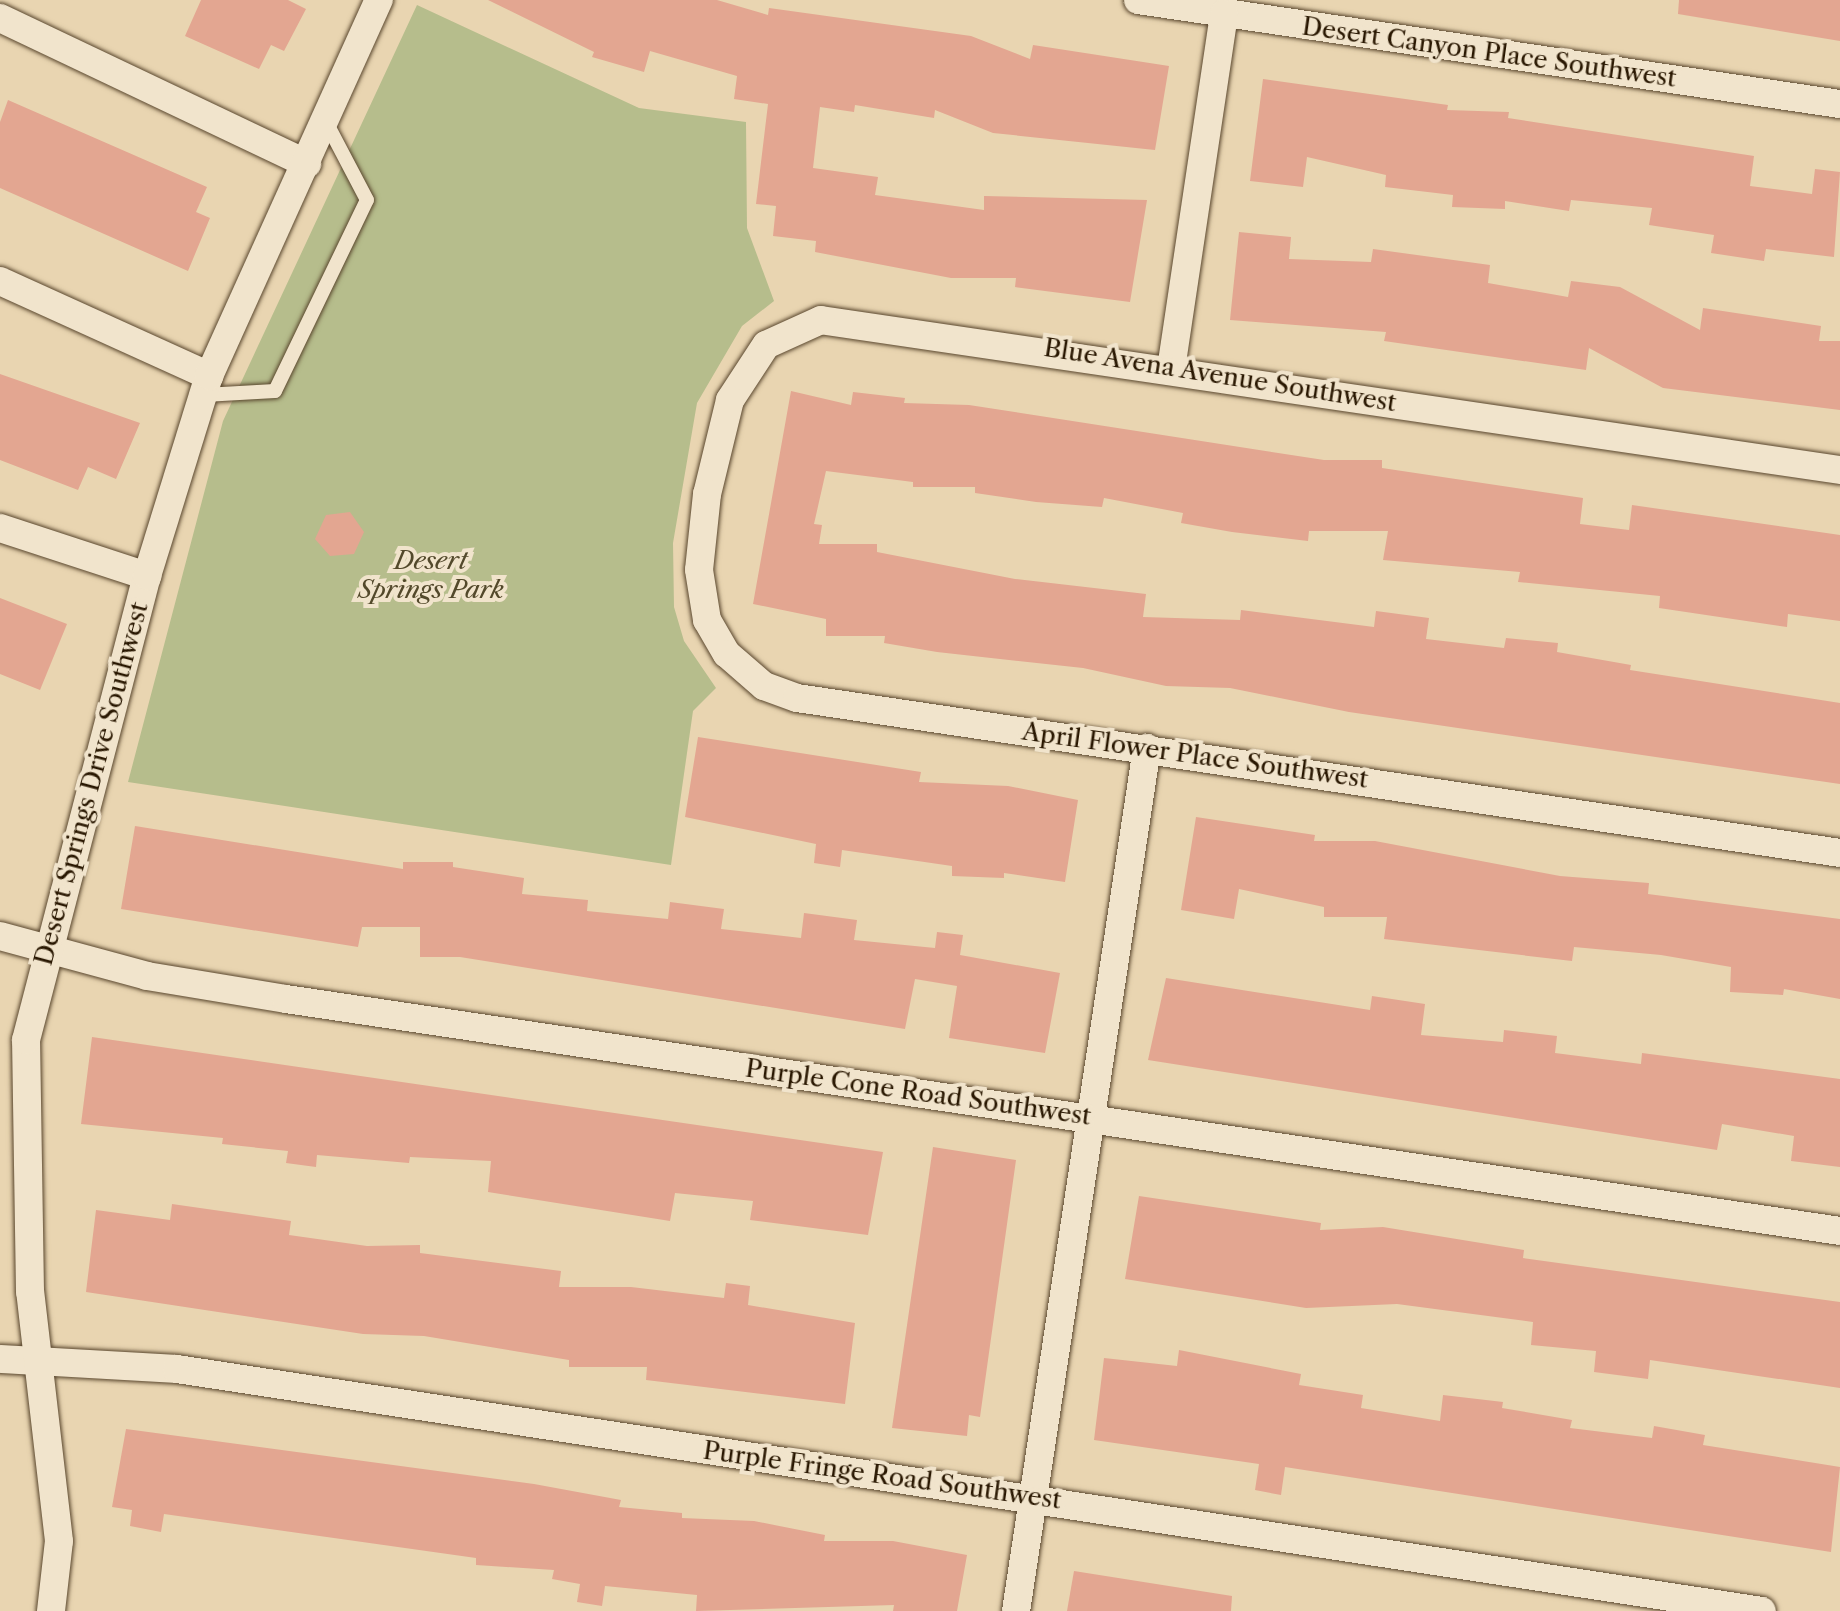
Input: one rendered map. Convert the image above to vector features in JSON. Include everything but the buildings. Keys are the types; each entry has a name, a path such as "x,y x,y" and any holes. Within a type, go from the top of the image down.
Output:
{"street":[{"name":"Desert Springs Drive Southwest","path":"52,1611 59,1541 30,1292 23,1143 26,1040 147,576 207,385 380,0"},
{"name":"Desert Canyon Place Southwest","path":"1138,0 1840,104"},
{"path":"1172,370 1224,14"},
{"path":"0,18 306,164"},
{"path":"0,281 207,385"},
{"name":"Blue Avena Avenue Southwest","path":"706,494 730,400 746,370 766,345 822,320 1840,470"},
{"name":"April Flower Place Southwest","path":"706,494 698,570 706,620 727,654 764,686 797,698 1840,853"},
{"path":"0,528 147,576"},
{"path":"1016,1611 1094,1120 1147,748"},
{"name":"Purple Cone Road Southwest","path":"0,936 234,990 1840,1231"},
{"name":"Purple Fringe Road Southwest","path":"0,1359 176,1368 1032,1496 1762,1611"}],"lane":[{"path":"207,385 276,391 367,200 326,122"}],"green space":[{"name":"Desert Springs Park","path":"417,5 639,108 746,122 747,228 774,301 742,326 697,403 673,543 674,607 684,641 716,688 693,711 671,865 128,782 223,421"}]}
